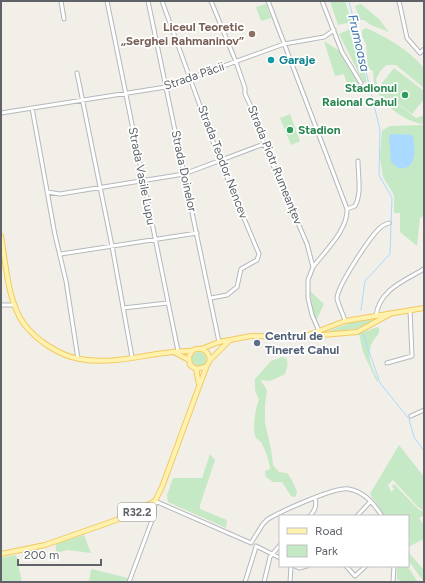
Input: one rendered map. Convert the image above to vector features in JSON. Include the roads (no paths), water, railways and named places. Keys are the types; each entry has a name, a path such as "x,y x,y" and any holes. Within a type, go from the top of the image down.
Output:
{"main road":[{"path":"1,236 15,305 24,324 55,350 78,359 98,361 172,351 192,351 230,339 256,336 304,337 358,332 390,314"},
{"path":"304,337 346,321 424,308"},
{"path":"374,316 374,322"},
{"path":"326,328 324,333 327,335"},
{"path":"192,351 189,360 191,366 196,369 203,368 230,339"},
{"path":"201,349 208,353 208,363"},
{"path":"172,351 189,360"},
{"name":"R32.2","path":"1,554 45,545 97,527 132,514 155,500 162,487 208,363"},
{"name":"R32.2","path":"196,369 199,387"}],"street":[{"path":"61,1 64,19"},
{"name":"Strada Vasile Lupu","path":"107,1 127,93 154,240 178,351"},
{"name":"Strada Doinelor","path":"148,1 184,174 198,233 219,342"},
{"name":"Strada Teodor Nencev","path":"162,1 189,78 197,94 220,161 259,256 257,260 241,269 237,287 227,295 211,298"},
{"name":"Strada Piotr Rumeanțev","path":"211,1 236,62 264,144 307,244 313,267 308,280 308,298 312,315 319,331"},
{"path":"268,1 346,209 347,215 344,224 313,267"},
{"path":"322,1 342,52 361,83"},
{"path":"399,1 407,38 420,53 424,49"},
{"name":"Strada Păcii","path":"1,113 166,87 284,44 324,37 334,30"},
{"path":"77,73 112,246 132,357"},
{"path":"32,108 56,241 61,254 78,359"},
{"path":"47,192 60,194 100,187 143,182 184,174 264,144"},
{"path":"346,209 354,206 358,200 358,161"},
{"path":"346,321 338,300 342,285 348,272 376,233 383,225 389,223"},
{"path":"61,254 198,233"},
{"path":"374,316 377,308 388,291 424,269"},
{"path":"123,308 168,303"},
{"path":"1,305 15,305"},
{"path":"387,363 412,356 410,310"},
{"path":"411,416 424,410"},
{"path":"251,543 262,524 268,519 333,491 349,488 361,493 371,501 381,515"},
{"path":"311,515 315,511 315,498"},
{"path":"129,582 154,515 155,500 251,543 256,547 279,558"},
{"path":"358,515 371,501"},
{"path":"264,582 271,554 279,546"},
{"path":"246,582 256,547"},
{"path":"290,582 291,567"},
{"path":"347,567 355,576 365,567"},
{"path":"393,582 394,567"}],"water":[{"path":"391,134 413,135 414,158 409,166 398,168 391,162 389,137"}],"waterway":[{"name":"Frumoasa","path":"349,1 380,130 379,175 392,198 390,254 365,281 361,310"},
{"name":"Frumoasa","path":"363,334 380,383 409,419 414,437 424,451"}],"place":[{"name":"Liceul Teoretic „Serghei Rahmaninov”","path":"252,34"},
{"name":"Garaje","path":"271,60"},
{"name":"Stadionul Raional Cahul","path":"405,95"},
{"name":"Stadion","path":"290,130"},
{"name":"Centrul de Tineret Cahul","path":"257,343"}]}
